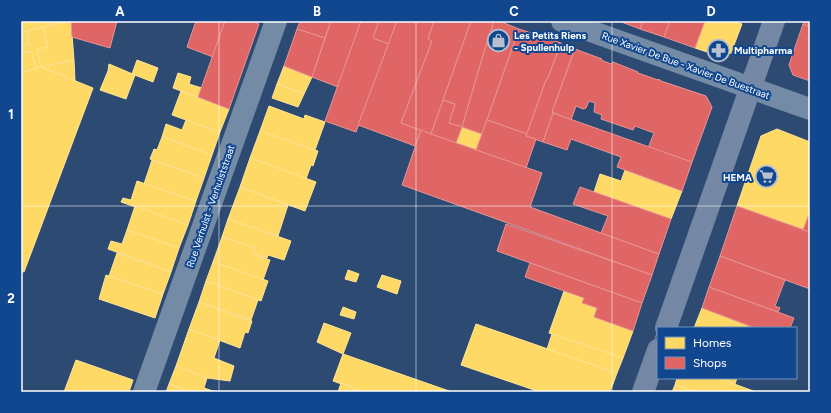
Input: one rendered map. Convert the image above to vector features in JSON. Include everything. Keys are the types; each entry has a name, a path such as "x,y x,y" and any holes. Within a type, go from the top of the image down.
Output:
{"main road":[{"path":"666,327 774,21"},
{"path":"643,392 657,353"}],"street":[{"name":"Rue Verhulst - Verhulststraat","path":"144,392 276,21"},
{"name":"Rue Xavier De Bue - Xavier De Buestraat","path":"562,21 810,109"}],"building: Homes":[{"path":"21,21 70,21 21,33"},
{"path":"71,21 74,60 41,67 37,49 48,47 43,27"},
{"path":"705,21 733,21 742,24 731,53 722,57 695,48"},
{"path":"43,27 48,47 37,49 41,67 36,69 31,51 21,54 21,46 29,44 27,31"},
{"path":"27,31 29,44 21,46 21,33"},
{"path":"31,51 36,69 21,73 21,54"},
{"path":"74,60 75,81 41,67"},
{"path":"137,60 158,68 153,82 132,74"},
{"path":"109,64 135,75 126,99 100,90 108,71"},
{"path":"284,66 312,77 304,94 277,84"},
{"path":"41,67 93,88 24,272 21,271 21,73"},
{"path":"178,73 191,77 189,84 202,88 198,97 173,88"},
{"path":"277,84 304,94 298,107 272,98"},
{"path":"181,91 229,109 220,132 172,115"},
{"path":"269,106 304,119 305,115 325,122 315,150 260,131"},
{"path":"186,120 220,132 212,155 162,137 166,124 182,130"},
{"path":"462,127 482,134 476,150 456,143"},
{"path":"777,129 810,142 810,211 803,230 737,206 761,136"},
{"path":"260,131 318,151 313,166 311,165 306,179 250,158"},
{"path":"162,137 212,155 204,178 150,159 154,149 157,150"},
{"path":"250,158 316,182 305,211 240,187"},
{"path":"152,160 204,178 196,201 144,184"},
{"path":"625,170 682,191 671,219 594,192 600,174 621,181"},
{"path":"137,181 196,201 188,225 121,202 123,198 131,200"},
{"path":"240,187 288,205 278,236 228,219"},
{"path":"135,206 188,225 179,248 127,230"},
{"path":"228,219 291,241 284,260 268,255 267,258 253,254 255,248 222,237"},
{"path":"127,230 179,248 171,272 108,249 111,241 122,244"},
{"path":"222,237 255,248 253,254 270,260 263,280 213,262"},
{"path":"117,253 171,272 163,294 109,276"},
{"path":"213,262 268,281 261,301 206,281"},
{"path":"348,270 359,274 356,282 345,279"},
{"path":"106,275 163,294 155,318 99,299"},
{"path":"382,275 401,281 397,294 377,287"},
{"path":"206,281 258,300 251,320 199,302"},
{"path":"564,291 584,298 582,303 597,308 594,317 633,331 623,358 549,333"},
{"path":"199,302 252,321 248,333 245,332 240,348 189,329"},
{"path":"343,307 356,312 354,319 340,315"},
{"path":"702,308 752,327 694,327"},
{"path":"324,323 351,333 343,354 317,342"},
{"path":"476,324 617,373 610,392 540,392 461,365"},
{"path":"189,329 220,340 214,358 234,366 230,381 207,378 176,366"},
{"path":"552,334 623,358 617,373 547,349"},
{"path":"343,354 452,392 364,392 333,381"},
{"path":"76,360 133,380 129,392 64,392"},
{"path":"176,366 207,378 204,388 216,392 191,392 169,384"},
{"path":"677,379 721,379 756,392 696,392 675,385"},
{"path":"721,379 737,379 735,384"},
{"path":"341,383 364,392 338,392"},
{"path":"169,384 191,392 166,392"},
{"path":"675,385 696,392 672,392"}],"building: Shops":[{"path":"71,21 117,21 110,48 72,37"},
{"path":"196,21 225,21 213,57 187,47"},
{"path":"225,21 251,21 259,24 229,109 198,97"},
{"path":"300,21 331,21 325,38 297,29"},
{"path":"331,21 361,21 338,87 312,77"},
{"path":"361,21 379,21 373,38 389,44 356,132 325,121"},
{"path":"379,21 397,21 389,44 373,38"},
{"path":"397,21 434,21 428,39 432,41 401,123 421,130 415,146 358,125"},
{"path":"434,21 471,21 431,134 401,123 432,41 428,39"},
{"path":"471,21 494,21 462,127 449,123 455,104 443,100"},
{"path":"494,21 499,21 519,29 482,134 462,127"},
{"path":"619,21 643,21 640,29"},
{"path":"643,21 670,21 664,37 640,29"},
{"path":"670,21 705,21 695,48 664,37"},
{"path":"804,21 810,21 810,27 803,24"},
{"path":"803,24 810,27 810,81 793,75 789,65"},
{"path":"297,29 325,38 312,77 284,66"},
{"path":"519,29 561,43 527,134 487,120"},
{"path":"561,44 575,48 543,142 526,136 546,80"},
{"path":"575,49 611,64 613,62 638,73 706,96 712,107 692,162 648,148 654,133 635,126 633,130 601,119 602,115 594,112 595,103 589,101 586,108 583,109 576,106 571,120 552,112"},
{"path":"443,100 455,104 449,123 462,127 456,143 431,134"},
{"path":"553,113 692,162 682,191 617,167 621,157 571,139 567,150 543,142"},
{"path":"487,120 527,134 526,136 536,139 526,168 476,150"},
{"path":"421,130 542,173 530,207 659,254 652,275 402,185"},
{"path":"580,187 671,219 659,254 601,233 608,216 573,204"},
{"path":"737,206 810,232 810,289 720,256"},
{"path":"810,211 810,232 803,230"},
{"path":"506,224 652,275 642,303 497,251"},
{"path":"720,256 785,280 775,306 780,308 778,312 709,287"},
{"path":"530,263 642,303 633,331 594,317 597,308 582,303 584,298 525,277"},
{"path":"709,287 794,318 790,327 752,327 702,308"}],"tram line":[{"path":"659,327 766,21"},
{"path":"673,327 782,21"},
{"path":"636,392 657,333"},
{"path":"649,392 657,372"}],"place":[{"name":"Les Petits Riens - Spullenhulp","path":"499,41"},
{"name":"Multipharma","path":"719,50"},
{"name":"HEMA","path":"767,177"}]}
